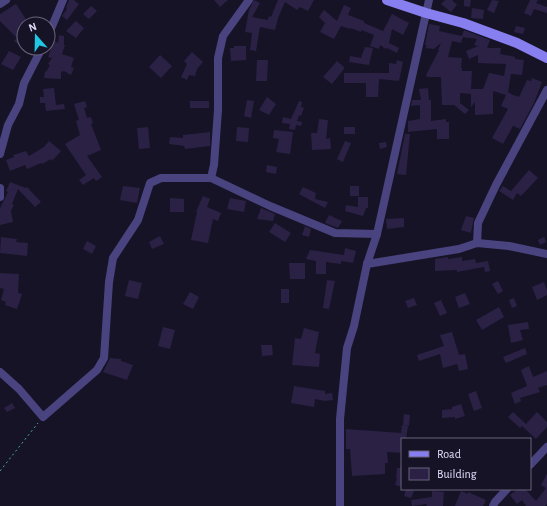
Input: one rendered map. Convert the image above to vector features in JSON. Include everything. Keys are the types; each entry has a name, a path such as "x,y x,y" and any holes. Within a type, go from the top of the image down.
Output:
{"street":[{"path":"0,4 6,0"},
{"path":"56,16 62,0"},
{"path":"211,178 214,165 218,110 218,58 223,36 249,0"},
{"path":"387,0 463,23 517,43 547,58"},
{"path":"340,506 340,419 347,348 354,326 367,264 377,234 429,0"},
{"path":"0,154 8,124 19,104 24,83 38,56"},
{"path":"477,243 478,223 496,185 547,90"},
{"path":"0,372 19,389 43,417 97,370 104,358 113,258 138,220 150,184 161,178 211,178 270,206 336,233 377,234"},
{"path":"0,188 0,197"},
{"path":"367,264 458,249 477,243 509,246 547,254"},
{"path":"531,464 547,447"},
{"path":"494,506 495,502 506,490"}],"path":[{"path":"0,471 43,417"}],"building":[{"path":"69,0 74,0 79,4 67,20 62,16 67,9"},
{"path":"214,0 228,0 220,7"},
{"path":"254,0 260,3 252,17 268,20 269,16 271,17 278,0 314,0 308,11 300,7 297,10 285,2 278,18 275,30 260,27 256,51 250,50 252,33 245,32 249,10"},
{"path":"445,0 452,0 457,5 451,12 441,4"},
{"path":"464,0 471,0 470,7 464,6"},
{"path":"492,0 499,1 494,13 487,10"},
{"path":"530,0 538,0 536,3 547,7 547,13 534,9 531,16 524,13"},
{"path":"16,4 24,16 16,16 16,37 0,21 0,14"},
{"path":"344,5 351,8 348,15 383,31 392,14 409,23 403,35 392,29 389,43 399,48 397,53 380,45 379,49 370,46 374,35 361,30 361,32 341,26 334,39 320,32 325,23 319,17 324,10 337,21"},
{"path":"91,6 97,11 89,19 83,14"},
{"path":"472,8 484,10 483,19 471,18"},
{"path":"76,21 84,28 76,38 66,31"},
{"path":"429,24 440,26 439,31 462,36 464,30 490,40 487,48 501,48 500,54 515,57 515,59 524,60 522,75 511,74 508,92 519,97 527,80 531,81 532,78 542,82 534,103 520,129 513,126 503,144 492,138 508,109 501,106 506,95 493,91 493,114 475,115 475,102 471,107 471,94 460,93 460,103 469,110 465,114 454,105 442,105 441,77 427,77 426,75 441,43 434,49 425,48 427,46 425,45","holes":["463,37 477,39 474,45 478,46 466,51 469,59 478,55 478,63 506,64 504,76 489,73 483,89 471,89 472,71 462,71 462,58 448,57 452,41 461,43"]},
{"path":"516,26 525,28 523,34 514,32"},
{"path":"59,35 64,36 65,45 62,54 74,58 71,67 74,68 71,75 64,71 61,72 61,79 44,78 45,71 46,72 50,65 48,64 52,58 48,56 56,56 56,42 58,43"},
{"path":"234,46 246,46 246,60 231,61 230,48 234,48"},
{"path":"365,47 373,48 369,65 349,62 350,56 361,58"},
{"path":"9,51 16,54 16,56 21,57 13,70 1,64"},
{"path":"192,52 203,62 197,69 195,76 189,75 187,80 181,77 187,64 184,61"},
{"path":"160,55 172,66 161,78 149,67"},
{"path":"257,60 268,60 267,81 256,81"},
{"path":"397,60 403,62 399,81 379,79 378,97 366,97 366,83 344,83 344,73 389,73 389,63 396,64"},
{"path":"337,61 344,67 344,69 332,84 323,77"},
{"path":"54,88 56,105 64,104 65,109 46,111 45,103 40,103 40,97 44,97 43,89"},
{"path":"428,88 429,100 431,100 431,121 446,119 446,122 449,122 449,139 437,139 437,129 408,132 408,121 420,119 420,105 411,106 412,100 421,100 419,89"},
{"path":"267,97 276,104 269,115 259,110"},
{"path":"247,100 254,101 251,118 244,116"},
{"path":"85,101 87,107 84,108 87,118 91,117 93,123 91,124 101,150 87,156 102,177 96,181 94,178 83,185 79,180 86,175 65,144 80,135 76,121 79,120 74,104"},
{"path":"190,101 209,101 209,108 190,108"},
{"path":"299,101 302,102 301,107 304,108 297,121 302,122 301,126 296,125 295,130 289,129 290,124 282,123 283,117 291,119"},
{"path":"319,119 328,120 326,139 330,138 331,149 312,150 311,133 317,133"},
{"path":"148,127 150,148 139,149 137,128"},
{"path":"237,127 249,128 248,142 236,141"},
{"path":"344,127 355,127 355,134 344,134"},
{"path":"274,130 293,132 290,154 276,152 279,139 273,138"},
{"path":"210,132 210,146 185,149 184,146 169,144 170,137 183,138 183,135"},
{"path":"405,134 410,134 406,175 397,174"},
{"path":"49,141 61,151 52,161 51,159 27,169 25,165 10,171 6,160 14,157 13,155 26,151 29,156 44,147"},
{"path":"345,141 351,143 343,162 337,159"},
{"path":"386,142 387,147 380,149 379,143"},
{"path":"267,165 277,167 276,174 266,172"},
{"path":"529,170 538,178 521,196 517,193 513,200 499,191 503,186 511,191"},
{"path":"10,182 26,188 27,187 41,202 35,207 18,189 12,204 14,205 11,211 13,222 0,225 0,208 8,192 6,191"},
{"path":"123,186 140,188 137,203 120,200"},
{"path":"350,186 359,186 359,196 350,196"},
{"path":"303,187 316,193 315,199 328,202 325,208 299,194"},
{"path":"203,196 210,199 207,207 221,213 218,221 213,219 208,243 191,240 196,212"},
{"path":"358,197 368,197 368,208 366,208 363,216 345,211 346,205 358,207"},
{"path":"170,198 184,199 184,212 170,212"},
{"path":"230,198 246,201 244,212 227,209"},
{"path":"261,208 275,214 273,221 257,219"},
{"path":"329,215 342,221 338,228 325,223"},
{"path":"466,216 474,218 471,233 461,230"},
{"path":"404,218 404,227 387,229 386,219"},
{"path":"275,223 291,233 285,242 269,232"},
{"path":"305,226 311,229 309,237 302,235"},
{"path":"160,236 164,244 152,249 149,242"},
{"path":"1,237 17,239 16,242 28,243 27,256 0,253"},
{"path":"544,237 546,242 540,245 538,240"},
{"path":"87,241 96,246 92,254 83,249"},
{"path":"345,248 356,251 353,263 341,261 341,264 326,262 326,274 316,274 316,261 306,259 310,250 344,255"},
{"path":"448,257 448,259 462,257 462,261 475,259 476,263 488,261 490,271 485,272 484,267 457,272 457,270 435,271 435,259"},
{"path":"289,263 305,263 305,279 290,279"},
{"path":"0,273 19,274 18,293 22,294 17,309 5,305 6,302 1,300 4,289 0,288"},
{"path":"129,280 142,283 138,299 125,296"},
{"path":"327,280 335,281 329,309 323,308"},
{"path":"498,281 503,291 498,294 492,284"},
{"path":"544,282 547,295 537,300 532,287"},
{"path":"281,289 289,289 289,303 281,303"},
{"path":"190,292 199,297 193,309 183,304"},
{"path":"465,293 470,304 459,308 455,297"},
{"path":"414,298 417,305 408,308 405,301"},
{"path":"514,298 517,306 512,308 509,300"},
{"path":"441,300 447,313 440,316 434,303"},
{"path":"499,307 504,317 482,330 476,320"},
{"path":"528,322 529,329 520,330 523,340 511,343 508,325"},
{"path":"163,327 175,330 170,349 158,346"},
{"path":"304,328 319,332 315,353 320,354 319,367 292,365 295,338 301,339"},
{"path":"452,332 459,355 465,354 468,369 459,371 457,364 443,368 440,354 419,361 417,355 444,346 440,335"},
{"path":"261,345 272,345 273,355 262,356"},
{"path":"525,348 527,354 506,363 503,357"},
{"path":"110,358 121,359 121,361 133,365 127,380 103,372"},
{"path":"529,366 533,377 547,371 547,385 538,388 540,392 520,398 521,401 515,404 511,393 527,386 521,370"},
{"path":"294,386 325,391 325,394 332,393 333,400 325,401 315,399 314,407 291,403"},
{"path":"476,391 482,408 474,411 468,394"},
{"path":"12,403 15,408 7,412 4,408"},
{"path":"461,404 465,416 455,419 455,417 442,418 442,410 452,409 452,407"},
{"path":"513,412 526,424 537,412 547,422 547,427 536,439 522,426 520,428 508,417"},
{"path":"404,414 410,415 409,426 403,425"},
{"path":"402,425 408,426 406,438 401,438 401,453 387,452 388,463 385,463 385,474 352,476 350,449 346,449 346,429 401,433"},
{"path":"401,467 401,487 395,485 397,468"},
{"path":"547,474 547,504 545,506 526,506 522,500 517,504 510,495 517,490 526,490 536,501 546,488 541,485"},
{"path":"406,490 414,491 411,498 404,496"},
{"path":"432,491 444,492 443,506 427,506 426,504 412,506 411,500 432,497"},
{"path":"461,491 468,494 468,492 486,500 483,506 455,506"}]}
